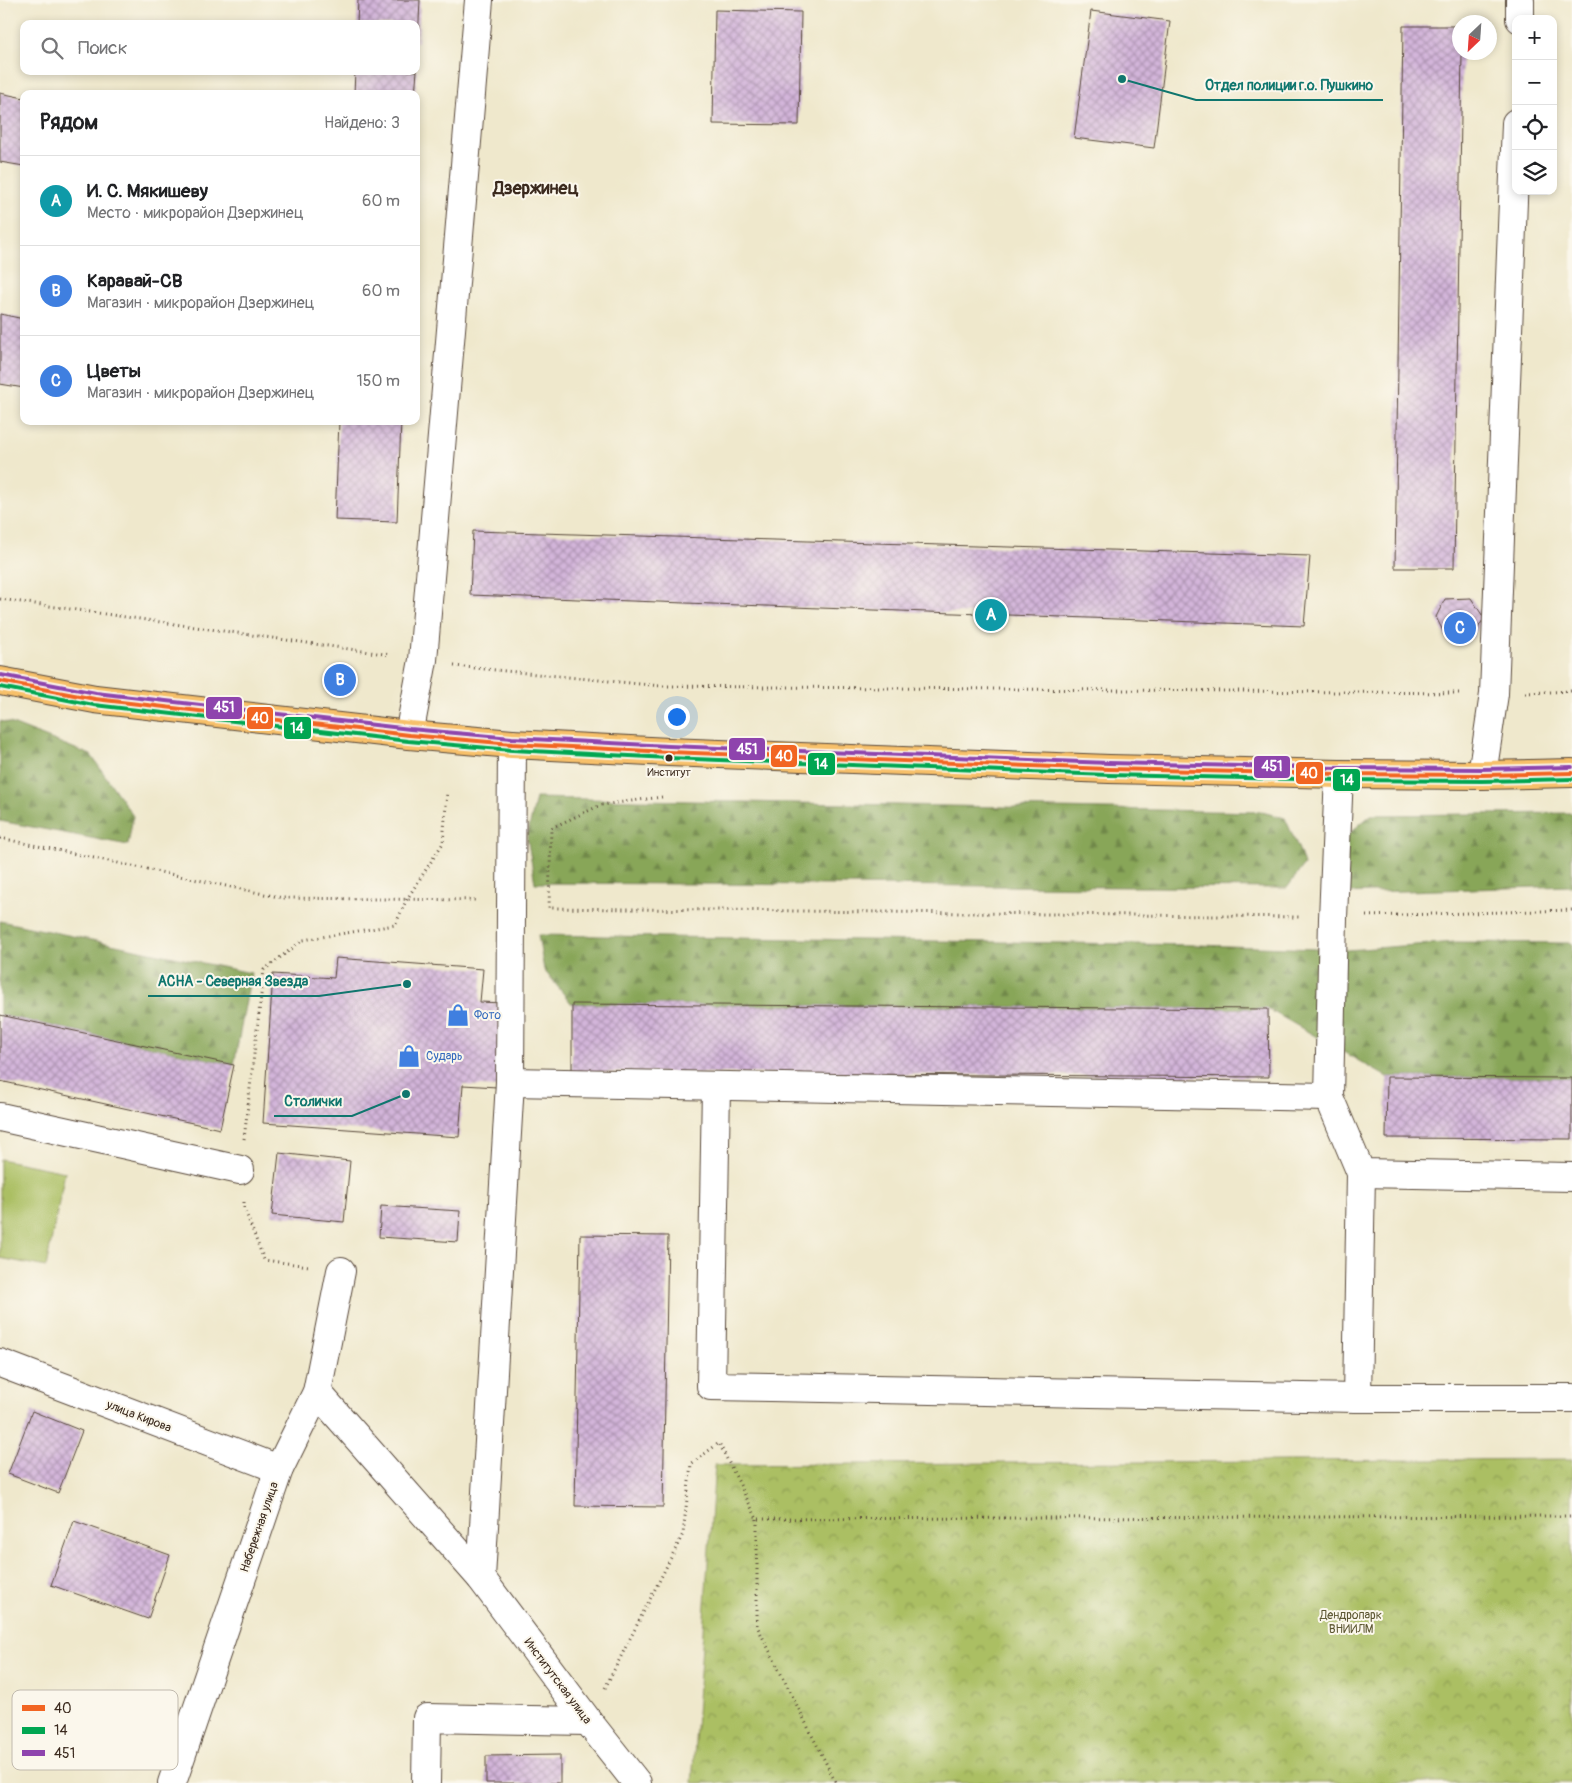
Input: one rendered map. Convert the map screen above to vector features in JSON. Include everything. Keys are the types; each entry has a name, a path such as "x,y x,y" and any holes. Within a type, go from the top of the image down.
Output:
{"main road":[{"path":"0,681 95,699 409,736 512,744 1109,769 1339,774 1482,775 1572,773"}],"street":[{"path":"409,736 423,660 479,0"},
{"path":"1520,0 1520,15"},
{"path":"1482,775 1494,694 1515,150"},
{"path":"481,1578 510,1082 512,744"},
{"path":"1339,774 1333,918 1329,1097 1360,1173 1357,1398"},
{"path":"510,1082 1329,1097"},
{"path":"716,1086 711,1386 1357,1398 1572,1398"},
{"path":"0,1117 240,1170"},
{"path":"1360,1173 1572,1176"},
{"name":"Набережная улица","path":"178,1765 279,1469 317,1392 342,1271"},
{"name":"улица Кирова","path":"0,1363 279,1469"},
{"name":"Институтская улица","path":"317,1392 481,1578 637,1783"},
{"path":"426,1783 427,1718 588,1721"},
{"name":"Набережная улица","path":"172,1783 176,1770"}],"path":[{"path":"0,598 423,660 457,667 661,686 1494,694 1572,691"},
{"path":"342,1271 264,1260 244,1208 240,1170 264,970 303,940 395,925 407,899 443,843 447,792"},
{"path":"662,797 601,805 551,828 550,908 1333,918 1572,910"},
{"path":"0,838 283,898 481,900"},
{"path":"588,1721 683,1534 691,1464 719,1443 757,1520 757,1626 836,1783"},
{"path":"757,1520 1572,1516"}],"green space":[{"path":"0,721 10,723 91,755 133,816 128,845 0,821"},
{"path":"536,798 1262,812 1285,818 1304,865 1287,888 535,883 527,837"},
{"path":"1572,813 1572,886 1340,893 1345,837 1371,815"},
{"path":"0,921 251,973 234,1065 0,1015"},
{"path":"538,935 1199,945 1347,950 1455,942 1572,943 1572,1078 1387,1077 1268,1009 572,1004 544,970"},
{"path":"0,1159 65,1172 46,1267 0,1258"},
{"name":"Дендропарк ВНИИЛМ","path":"1572,1459 1572,1783 692,1783 715,1465"}],"building":[{"path":"358,0 420,0 419,20 357,20"},
{"path":"715,10 801,12 799,125 713,124"},
{"path":"1091,11 1170,21 1154,148 1074,138"},
{"path":"1403,26 1452,26 1452,60 1462,60 1454,568 1395,568"},
{"path":"355,75 417,75 415,90 354,90"},
{"path":"0,93 20,97 20,165 0,162"},
{"path":"0,314 20,318 20,387 0,384"},
{"path":"339,425 401,425 397,522 335,520"},
{"path":"473,531 1310,556 1304,626 470,595"},
{"path":"1471,598 1484,618 1472,638 1446,637 1436,617 1445,599"},
{"path":"336,958 483,969 480,1002 503,1003 497,1087 463,1085 459,1137 263,1123 273,974 334,978"},
{"path":"572,1004 1268,1009 1269,1077 572,1072"},
{"path":"0,1015 234,1065 220,1129 0,1081"},
{"path":"1387,1077 1572,1078 1572,1139 1386,1138"},
{"path":"279,1153 350,1161 344,1222 272,1215"},
{"path":"381,1206 460,1211 458,1242 379,1237"},
{"path":"580,1235 668,1236 663,1507 575,1506"},
{"path":"32,1411 82,1431 58,1493 8,1474"},
{"path":"74,1521 170,1555 148,1619 51,1585"},
{"path":"560,1755 560,1783 486,1783 486,1756"}],"transit line":[{"name":"451","path":"1,675 96,693 410,729 512,738 1109,763 1339,768 1482,769 1572,767"},
{"name":"40","path":"0,681 95,699 409,735 512,744 1109,769 1339,774 1482,775 1572,773"},
{"name":"14","path":"0,687 94,705 408,741 512,750 1109,775 1339,780 1482,781 1572,779"}],"place":[{"name":"Отдел полиции г.о. Пушкино","path":"1122,79"},
{"name":"И. С. Мякишеву","path":"991,615"},
{"name":"Цветы","path":"1460,628"},
{"name":"Каравай-СВ","path":"340,680"},
{"name":"Институт","path":"669,758"},
{"name":"АСНА - Северная Звезда","path":"407,984"},
{"name":"Фото","path":"458,1015"},
{"name":"Сударь","path":"409,1056"},
{"name":"Столички","path":"406,1094"}],"district":[{"name":"Дзержинец","path":"536,188"}]}
